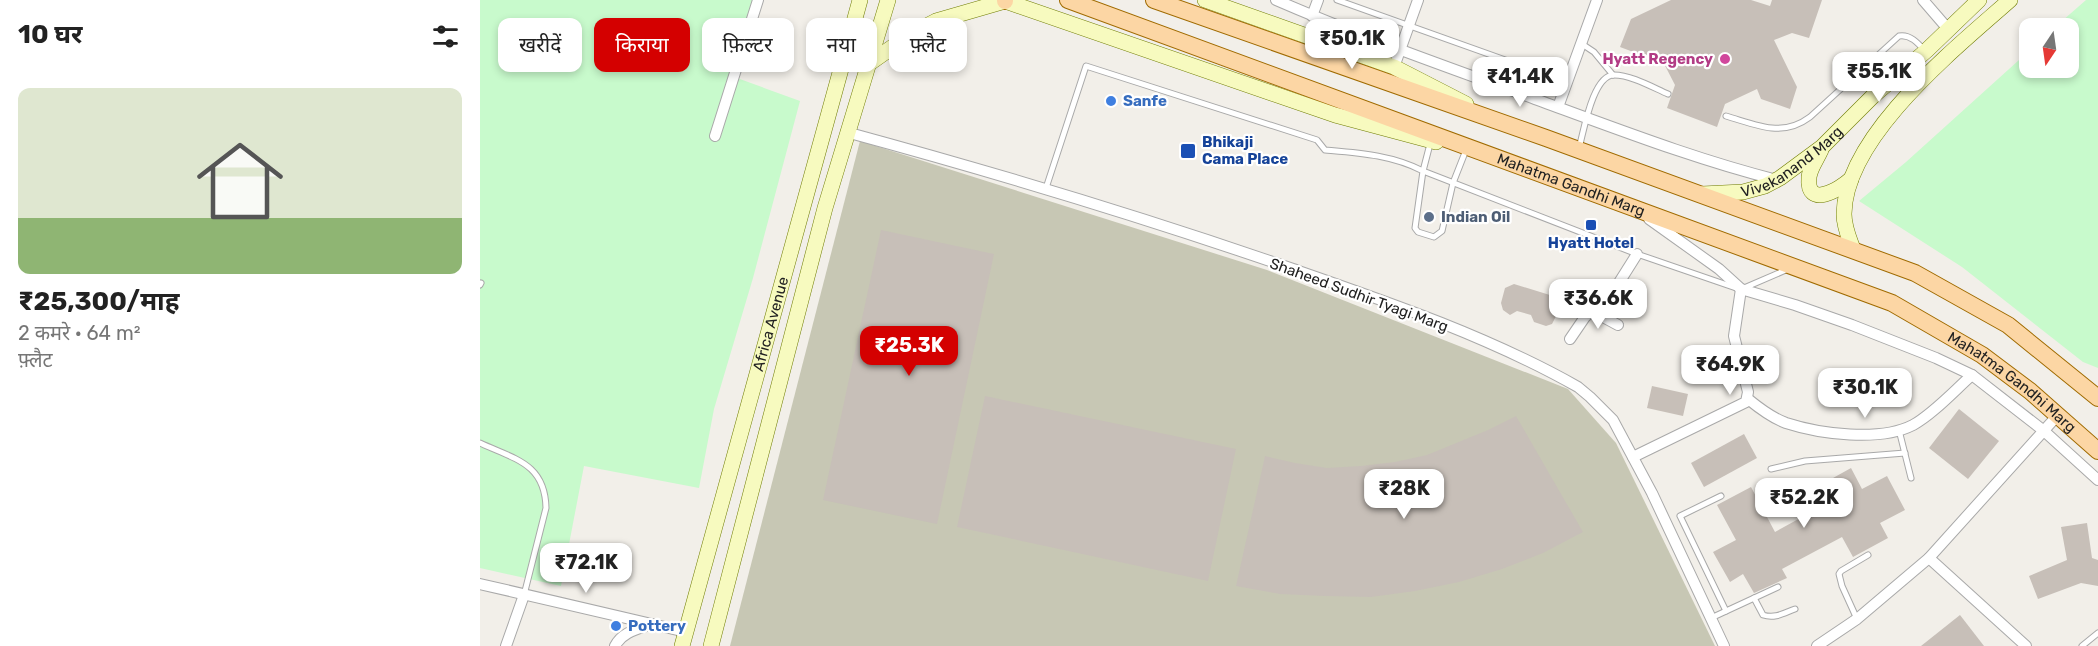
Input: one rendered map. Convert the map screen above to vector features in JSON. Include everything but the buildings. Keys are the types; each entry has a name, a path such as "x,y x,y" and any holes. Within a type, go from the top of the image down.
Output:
{"main road":[{"path":"1068,0 1494,158"},
{"path":"1154,0 1578,149 1915,273 2008,325 2098,398"},
{"name":"Mahatma Gandhi Marg","path":"1494,158 1892,303 1982,355 2030,391 2098,451"}],"street":[{"path":"715,136 758,0"},
{"path":"852,0 857,16"},
{"name":"Africa Avenue","path":"684,639 860,0"},
{"name":"Africa Avenue","path":"877,34 888,0"},
{"path":"877,58 911,34 936,21 1004,0"},
{"name":"Mahatma Gandhi Marg","path":"1004,0 1335,115 1494,158"},
{"path":"1205,0 1394,67 1505,124"},
{"path":"1276,0 1312,16 1588,118 1717,164 1776,180"},
{"path":"1312,16 1318,0"},
{"path":"1394,67 1419,0"},
{"path":"1558,107 1597,0"},
{"path":"1923,0 1948,29"},
{"name":"Vivekanand Marg","path":"1702,194 1743,192 1765,186 1776,180 1822,147 1873,96 1926,51 1979,0"},
{"path":"1854,249 1846,230 1846,199 1851,179 1864,152 1898,106 1958,46 2010,0"},
{"name":"Africa Avenue","path":"711,646 801,297 865,72"},
{"name":"Shaheed Sudhir Tyagi Marg","path":"846,132 1046,188 1174,228 1325,280 1489,344 1565,380 1590,397 1613,420 1666,523 1724,646"},
{"path":"1822,147 1809,174 1809,186 1813,192 1826,195 1839,189 1851,179"},
{"path":"1636,210 1719,269 1741,289 1852,325 1936,358 1972,375 2044,431 2098,480"},
{"path":"1570,339 1592,311 1615,289 1636,254"},
{"path":"1633,457 1744,405 1748,399 1734,336 1741,289"},
{"path":"1592,311 1618,325"},
{"path":"1748,399 1763,411 1785,422 1812,430 1845,434 1889,433 1913,425 1972,375"},
{"path":"1817,646 1857,619 1929,558 2058,416"},
{"path":"1929,558 2026,646"},
{"path":"480,584 652,624 684,639"},
{"path":"506,646 524,595"},
{"path":"615,646 625,634 652,624"}],"lane":[{"path":"1337,0 1567,82"},
{"path":"1726,116 1768,128 1788,129 1810,117 1899,36 1906,35 1926,51"},
{"path":"1582,44 1594,52 1613,75"},
{"path":"1046,188 1086,66 1317,140 1325,150 1367,153 1406,162 1423,171 1636,254 1741,289 1792,267"},
{"path":"1578,149 1602,80 1613,75 1631,79 1668,94"},
{"path":"1431,141 1423,171 1414,224 1418,232 1434,237 1442,231 1453,183 1466,150"},
{"path":"1899,430 1911,478"},
{"path":"480,443 525,463 534,470 546,494 546,508 524,595"},
{"path":"1771,469 1805,461 1905,453"},
{"path":"1666,523 1721,496"},
{"path":"1680,516 1726,611"},
{"path":"1857,619 1839,574 1868,555"},
{"path":"1711,618 1778,587"},
{"path":"1754,598 1763,615 1768,617 1775,617 1795,609"},
{"path":"2082,646 2098,633"}],"shaded area":[{"path":"860,141 1267,270 1568,389 1616,443 1715,646 730,646"}],"green space":[{"path":"480,0 754,0 750,18 702,18 702,72 738,72 737,78 800,101 753,278 714,409 699,488 584,466 561,586 480,568"},
{"path":"2086,0 2098,0 2098,368 2083,362 1962,267 1859,201 1906,162 2019,60 2019,78 2079,78 2079,18 2065,18"}],"place":[{"name":"Hyatt Regency","path":"1725,59"},
{"name":"Sanfe","path":"1111,101"},
{"name":"Bhikaji Cama Place","path":"1188,151"},
{"name":"Indian Oil","path":"1429,217"},
{"name":"Hyatt Hotel","path":"1591,225"},
{"name":"Pottery","path":"616,626"}]}
